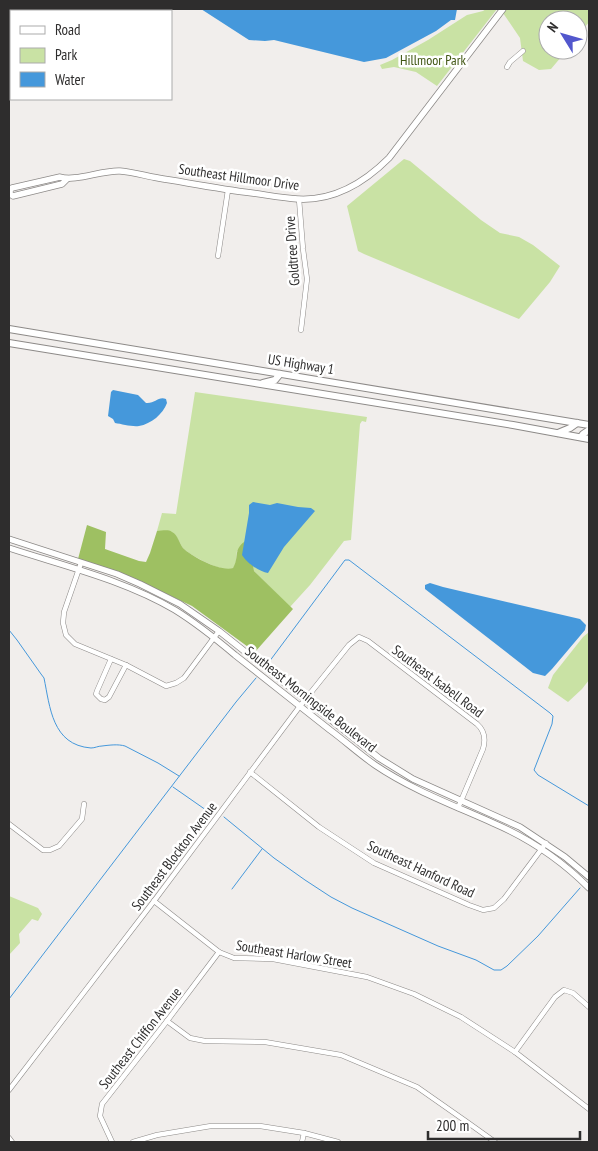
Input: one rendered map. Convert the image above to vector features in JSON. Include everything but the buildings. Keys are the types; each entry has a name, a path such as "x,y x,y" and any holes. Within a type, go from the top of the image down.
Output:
{"main road":[{"name":"US Highway 1","path":"9,329 589,425"},
{"name":"US Highway 1","path":"9,343 589,439"},
{"path":"260,384 275,380 280,374"},
{"path":"280,387 284,381 295,376"},
{"path":"557,433 577,423"},
{"path":"581,437 589,430"}],"street":[{"name":"Southeast Hillmoor Drive","path":"9,192 13,196 62,184 67,180 102,172 120,171 228,190 299,199 336,194 358,184 376,171 389,158 503,9"},
{"path":"507,67 523,51"},
{"path":"218,256 228,190"},
{"name":"Goldtree Drive","path":"299,199 307,279 301,330"},
{"path":"9,548 11,540"},
{"name":"Southeast Morningside Boulevard","path":"11,540 117,574 180,604 219,631 379,758 414,779 520,827 546,843 589,877"},
{"name":"Southeast Morningside Boulevard","path":"9,548 114,582 152,598 176,611 214,638 374,764 410,786 516,834 560,862 589,888"},
{"path":"81,563 62,623 66,635 75,644 126,665 166,686 176,684 184,678 219,631"},
{"path":"152,598 155,591"},
{"name":"Southeast Blockton Avenue","path":"9,1090 300,706 349,645 359,637"},
{"name":"Southeast Isabell Road","path":"359,637 368,641 483,730 485,739 483,749 458,808"},
{"path":"111,659 96,691 96,694 101,699 105,700 110,697 126,665"},
{"name":"Southeast Hanford Road","path":"250,772 319,827 374,863 483,910 494,908 504,899 546,843"},
{"path":"9,824 43,850 50,850 60,846 82,819 84,804"},
{"name":"Southeast Harlow Street","path":"154,901 219,952 234,958 273,959 367,977 414,994 461,1017 515,1052 589,1109"},
{"name":"Southeast Chiffon Avenue","path":"112,1142 100,1116 102,1104 219,952"},
{"path":"515,1052 555,997 564,990 573,993 589,1007"},
{"path":"167,1021 190,1038 205,1041 265,1042 341,1055 417,1088 495,1142"},
{"path":"133,1142 157,1135 211,1126 260,1126 304,1133 338,1142"},
{"path":"302,1142 304,1133"},
{"path":"9,1138 12,1142"}],"green space":[{"name":"Hillmoor Park","path":"486,9 497,9 437,86 416,72 394,67 382,69 380,65 428,40 467,15"},
{"path":"506,9 589,9 589,22 588,23 588,10 538,10 538,60 559,60 551,69 539,70 523,61 520,38 503,13"},
{"path":"404,159 410,161 481,220 500,233 519,237 533,245 560,266 550,282 519,319 358,251 347,206"},
{"path":"195,392 367,417 366,422 362,421 360,424 351,540 344,541 310,585 290,607 254,571 251,551 237,551 234,567 224,569 209,564 188,552 173,533 157,531 162,513 176,514"},
{"path":"87,525 106,532 105,549 146,562 157,531 167,530 174,533 183,548 193,555 214,566 228,569 233,568 239,547 247,540 254,571 293,609 255,652 192,606 141,582 78,559"},
{"path":"589,632 589,680 568,702 548,688 553,675"},
{"path":"9,896 38,908 42,914 38,921 32,919 19,934 20,943 9,955"}],"water":[{"path":"201,9 457,9 455,20 451,20 436,31 386,58 364,62 274,40 249,40"},
{"path":"113,390 138,395 146,403 163,398 166,399 167,403 160,415 143,425 133,426 115,423 108,416 111,392"},
{"path":"253,502 270,505 277,503 311,508 315,511 284,547 268,573 253,566 242,555 249,505"},
{"path":"430,583 580,619 586,625 585,630 545,676 533,673 425,589 425,585"}],"waterway":[{"path":"269,662 345,560 349,560 553,716 552,724 534,770 538,775 589,806"},
{"path":"9,630 44,678 48,701 55,723 68,740 91,748 111,745 125,746 179,776"},
{"path":"9,999 256,678"},
{"path":"173,787 206,810"},
{"path":"224,817 274,858 331,897 438,946 476,960 494,970 501,970 507,966 538,936 580,888"},
{"path":"232,889 262,849"}]}
